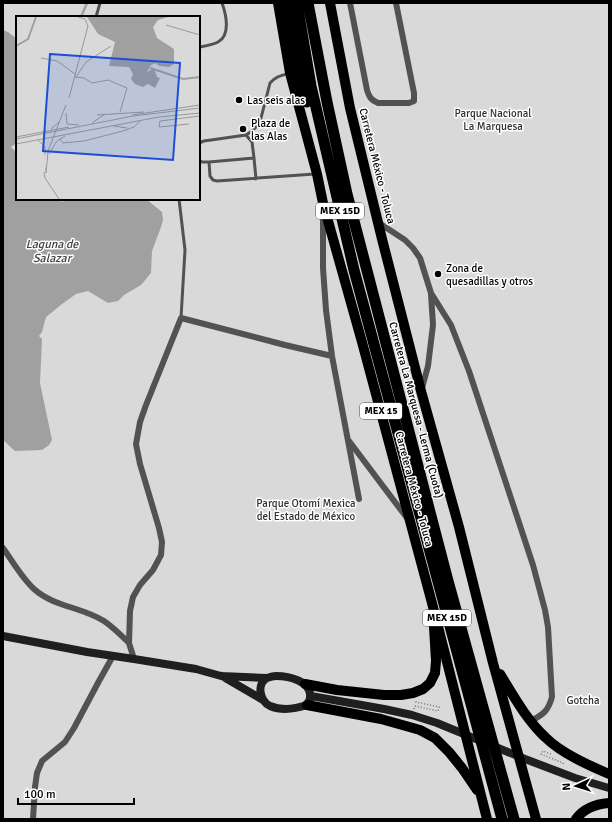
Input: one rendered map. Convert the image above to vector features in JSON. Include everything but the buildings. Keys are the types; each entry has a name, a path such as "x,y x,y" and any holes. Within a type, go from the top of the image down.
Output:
{"highway":[{"path":"286,3 300,74 337,227 354,270"},
{"name":"MEX 15D","path":"297,3 311,86 354,270 502,819"},
{"name":"Carretera La Marquesa - Lerma (Cuota)","path":"308,3 347,194 448,582 514,819"}],"main road":[{"name":"Carretera México - Toluca","path":"278,3 290,73 317,174 323,203 412,524 487,819"},
{"name":"Carretera México - Toluca","path":"330,3 350,108 378,223 421,391 459,527 493,663 536,819"},
{"path":"3,636 87,652 196,669 221,676 267,678 284,676 298,680 305,684 337,690 384,695 400,695 413,693 423,689 430,683 435,673 436,661 432,603"},
{"path":"493,663 522,709 545,737 563,751 609,774"},
{"path":"221,676 263,700 270,706 279,709 298,708 309,701 384,709 412,715 437,723 560,772 608,788"},
{"path":"263,700 260,689 262,683 267,678"},
{"path":"305,684 310,690 309,701"},
{"path":"309,701 420,730 435,738 462,768 482,798"},
{"path":"576,819 588,809 598,804 609,803"}],"street":[{"path":"350,3 367,90 370,98 378,103 409,103 414,101 414,93 396,3"},
{"path":"323,203 324,282 326,310 332,356 359,499"},
{"path":"378,223 405,240 413,248 420,258 431,293 433,326 431,347 428,366 421,391"},
{"path":"431,293 451,325 470,371 533,565 545,610 548,627 552,697 549,707 539,717 531,721"},
{"path":"134,659 129,643 130,610 133,597 140,585 153,570 160,555 162,542 140,464 136,444 140,422 146,405 181,318 332,356"},
{"path":"348,439 412,524"},
{"path":"3,548 23,577 35,590 46,598 103,620 129,643"},
{"path":"33,819 37,773 42,761 65,742 113,656"}],"lane":[{"path":"96,16 100,3"},
{"path":"200,47 219,42 225,35 225,11 222,3"},
{"path":"200,143 246,136 257,126 261,118 272,80 277,76 290,73"},
{"path":"246,136 252,142 256,179"},
{"path":"200,161 209,162 254,158"},
{"path":"209,162 210,176 217,182 317,174"},
{"path":"179,200 185,250 181,318"}],"path":[{"path":"412,715 415,706 438,711 439,707 416,702"},
{"path":"550,754 543,751 541,754 563,763 560,772"}],"green space":[{"name":"Parque Otomí Mexica del Estado de México","path":"3,3 609,3 609,819 3,819"}],"water":[{"name":"Laguna de Salazar","path":"3,30 16,38 16,144 11,147 16,151 16,200 60,200 62,202 66,200 147,200 162,212 163,220 152,251 151,273 141,285 124,295 118,301 108,303 88,291 76,294 46,317 42,332 39,336 42,339 40,383 52,440 49,445 42,450 15,451 3,440"}],"waterway":[{"path":"81,16 87,3"}],"place":[{"name":"Las seis alas","path":"239,100"},
{"name":"Plaza de las Alas","path":"243,129"},
{"name":"Zona de quesadillas y otros","path":"438,274"}],"park label":[{"name":"Parque Nacional La Marquesa","path":"493,119"},
{"name":"Gotcha","path":"583,700"}]}
